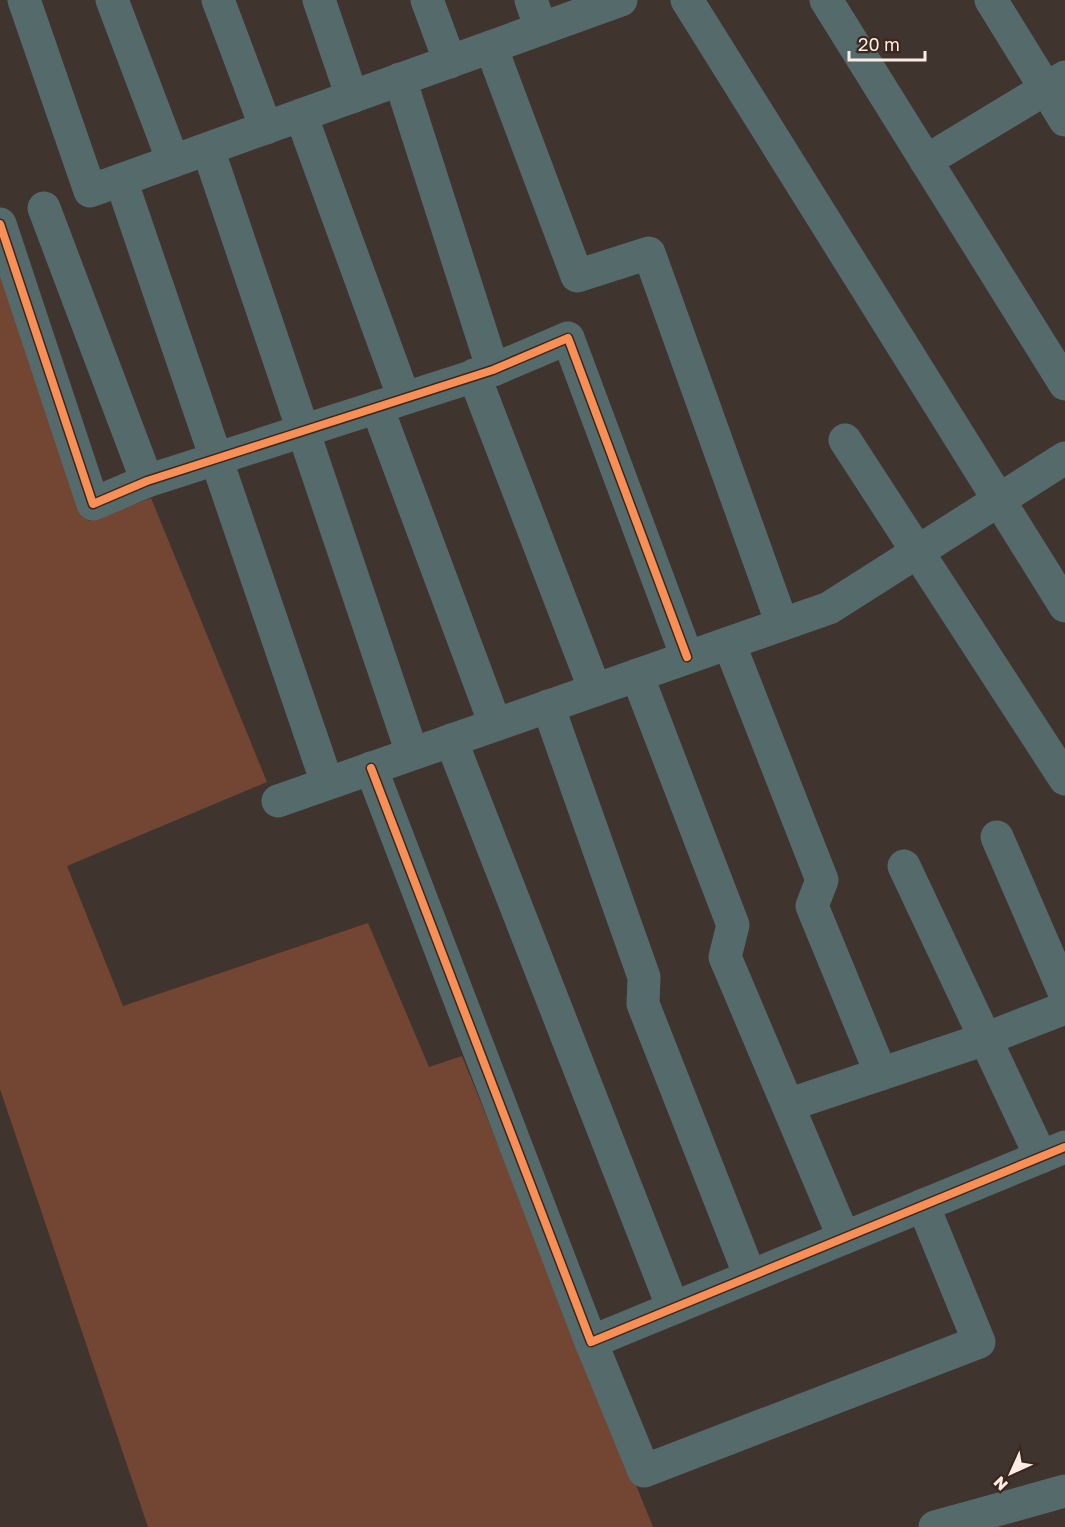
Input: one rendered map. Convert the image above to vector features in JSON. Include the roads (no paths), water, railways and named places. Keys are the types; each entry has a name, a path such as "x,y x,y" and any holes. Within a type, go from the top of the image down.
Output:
{"street":[{"path":"24,0 90,191"},
{"path":"112,0 173,161"},
{"path":"218,0 266,128"},
{"path":"319,0 352,97"},
{"path":"427,0 450,62"},
{"path":"621,0 536,15 491,47 0,224 93,504 147,481 484,373 568,338 687,657"},
{"path":"687,0 1065,606"},
{"path":"826,0 1065,384"},
{"path":"991,0 1055,83 1065,120"},
{"path":"491,47 577,276 649,253 782,624"},
{"path":"400,80 484,373 595,690"},
{"path":"926,160 1055,83"},
{"path":"302,115 391,403 495,724"},
{"path":"208,149 412,753"},
{"path":"120,180 327,783"},
{"path":"44,208 147,481"},
{"path":"845,440 1065,779"},
{"path":"278,801 829,608 1065,458"},
{"path":"729,643 822,880 812,906 881,1074"},
{"path":"637,675 733,925 725,957 844,1238"},
{"path":"548,706 644,976 643,1004 750,1276"},
{"path":"451,740 673,1308"},
{"path":"371,768 591,1342 644,1471 979,1342 923,1205"},
{"path":"998,837 1065,994"},
{"path":"591,1342 1053,1152 985,1038 904,866"},
{"path":"788,1105 985,1038 1065,1008"},
{"path":"941,1526 1065,1491"}]}
